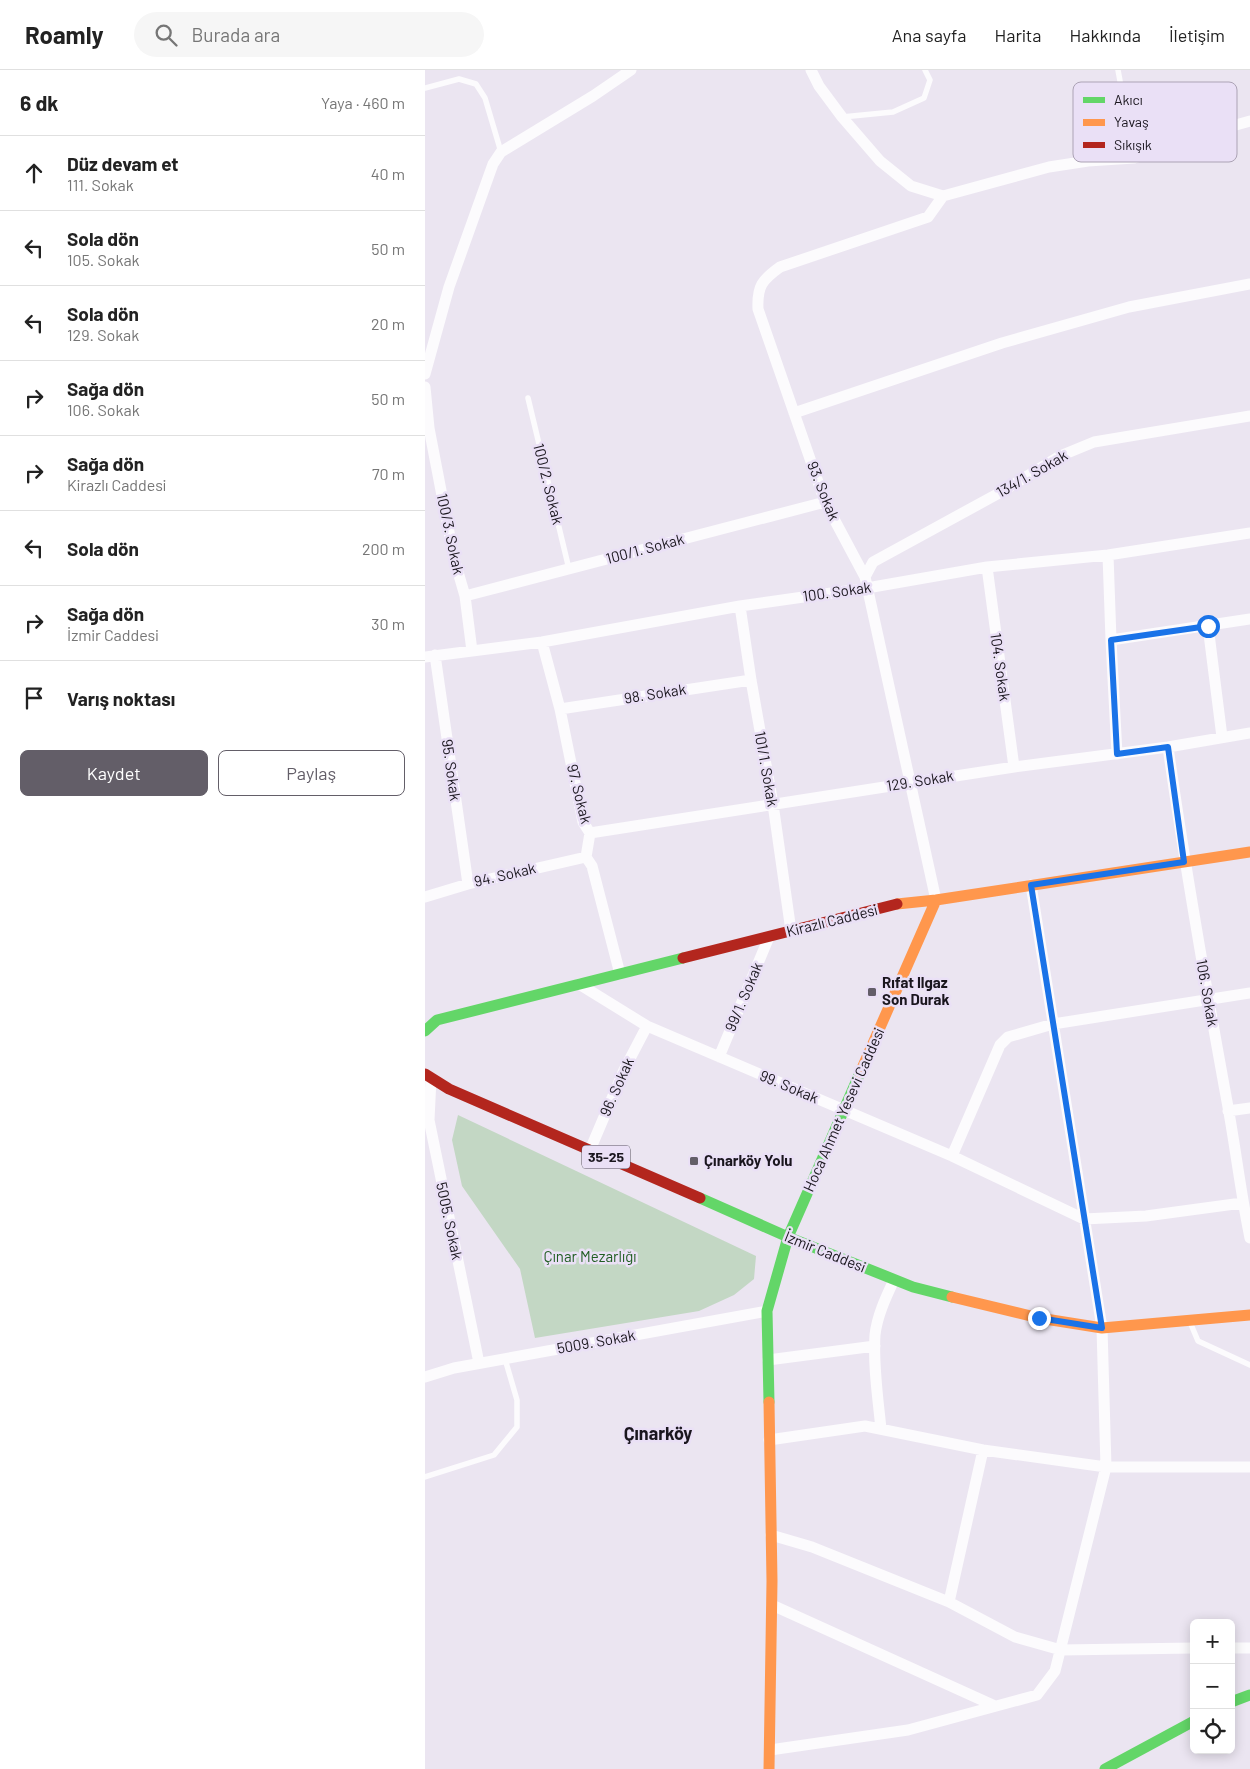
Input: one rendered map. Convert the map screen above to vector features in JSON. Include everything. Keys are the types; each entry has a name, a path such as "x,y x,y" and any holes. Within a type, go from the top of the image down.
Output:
{"main road":[{"name":"Kirazlı Caddesi","path":"425,1031 437,1020 899,904 1250,852"},
{"name":"Hoca Ahmet Yesevi Caddesi","path":"769,1769 772,1605 767,1312 788,1237 936,900"},
{"name":"İzmir Caddesi","path":"428,1076 449,1089 788,1237 913,1287 1039,1318 1102,1328 1250,1315"},
{"path":"1235,1701 1250,1695"},
{"path":"1105,1769 1190,1723"}],"street":[{"path":"425,374 449,287 493,164 501,152 593,96 631,70"},
{"path":"811,70 819,86 842,118 880,161 911,186 943,196 1049,167 1082,162"},
{"path":"1237,125 1250,121"},
{"name":"93. Sokak","path":"936,900 866,582 825,502 758,309 758,294 766,277 780,267 928,217 943,196"},
{"path":"793,412 1020,338 1129,308 1250,284"},
{"name":"100/3. Sokak","path":"425,387 429,428 454,558 465,596 472,651"},
{"name":"134/1. Sokak","path":"866,582 873,562 1001,492 1060,456 1095,442 1250,416"},
{"name":"100/1. Sokak","path":"465,596 825,502"},
{"name":"100. Sokak","path":"430,656 542,642 866,582 1108,555 1250,533"},
{"path":"1108,555 1117,754"},
{"name":"104. Sokak","path":"987,567 1014,767"},
{"name":"101/1. Sokak","path":"740,606 773,804 791,931"},
{"path":"1111,640 1250,619"},
{"path":"1208,626 1222,737"},
{"name":"97. Sokak","path":"542,642 559,709 583,822 590,833 586,857"},
{"name":"95. Sokak","path":"430,656 468,884"},
{"name":"98. Sokak","path":"559,709 751,680"},
{"name":"129. Sokak","path":"590,833 1014,767 1168,747 1250,733"},
{"name":"106. Sokak","path":"1168,747 1184,862 1228,1111 1242,1203 1250,1238"},
{"path":"586,857 592,866 621,974"},
{"name":"94. Sokak","path":"425,897 468,884 586,857"},
{"path":"770,1750 908,1730 1037,1695 1055,1671 1106,1467 1102,1328 1031,885"},
{"name":"99/1. Sokak","path":"719,1057 769,937"},
{"name":"99. Sokak","path":"579,984 647,1026 951,1156 1084,1219"},
{"path":"951,1156 1000,1045 1009,1037 1053,1024 1250,992"},
{"name":"96. Sokak","path":"589,1150 647,1026"},
{"name":"5005. Sokak","path":"428,1076 429,1120 479,1363"},
{"path":"1228,1111 1250,1108"},
{"path":"1084,1219 1146,1216 1242,1203"},
{"path":"881,1429 875,1366 875,1334 884,1299 894,1280"},
{"name":"5009. Sokak","path":"425,1377 479,1363 767,1312"},
{"path":"768,1360 875,1346"},
{"path":"769,1440 865,1426 983,1450 1106,1467 1250,1467"},
{"path":"949,1602 983,1450"},
{"path":"771,1534 812,1547 949,1602 1015,1637 1061,1650 1190,1648"},
{"path":"772,1605 995,1706"},
{"path":"1235,1648 1250,1648"}],"lane":[{"path":"842,118 893,112 924,98 930,80 925,70"},
{"path":"425,88 459,79 476,84 485,98 501,152"},
{"name":"100/2. Sokak","path":"527,398 569,569"},
{"path":"1189,1320 1198,1341 1250,1365"},
{"path":"425,1477 494,1455 517,1427 517,1400 505,1359"}],"green space":[{"name":"Çınar Mezarlığı","path":"458,1115 756,1256 754,1279 734,1295 699,1311 535,1338 520,1269 462,1186 452,1140"}],"traffic: fast":[{"path":"425,1031 437,1020 683,958"},
{"path":"769,1402 767,1311 788,1237 860,1073"},
{"path":"700,1198 788,1237 913,1287 952,1297"},
{"path":"1235,1701 1250,1695"},
{"path":"1105,1769 1190,1723"}],"traffic: slow":[{"path":"897,904 936,900 1250,852"},
{"path":"860,1073 936,900"},
{"path":"952,1297 1039,1318 1102,1328 1250,1315"},
{"path":"769,1402 772,1581 769,1769"}],"traffic: jam":[{"path":"683,958 897,904"},
{"path":"425,1074 449,1089 700,1198"}],"place":[{"name":"Rıfat Ilgaz Son Durak","path":"872,992"},
{"name":"Çınarköy Yolu","path":"694,1161"}],"district":[{"name":"Çınarköy","path":"658,1434"}],"route":[{"path":"1039,1318 1102,1328 1031,885 1184,862 1168,747 1117,754 1111,640 1208,626"}]}
